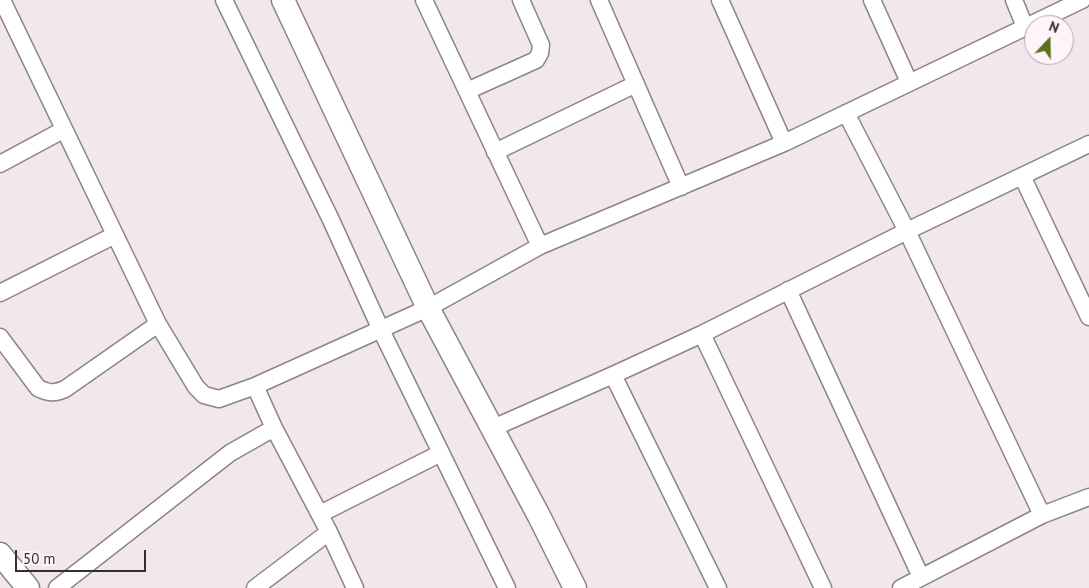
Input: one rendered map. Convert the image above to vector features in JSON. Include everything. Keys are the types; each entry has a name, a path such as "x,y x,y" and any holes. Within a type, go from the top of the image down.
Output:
{"street":[{"path":"2,0 158,324 196,387 204,395 219,399 255,386 381,330 428,308 540,246 784,143 1024,28"},
{"path":"224,0 332,220 381,330 507,588"},
{"path":"283,0 428,308 493,428 575,588"},
{"path":"424,0 540,246"},
{"path":"467,92 536,60 540,53 541,45 521,0"},
{"path":"599,0 680,186"},
{"path":"720,0 784,143"},
{"path":"872,0 909,82"},
{"path":"1014,0 1024,22"},
{"path":"1051,15 1082,0"},
{"path":"495,152 636,84"},
{"path":"846,112 907,231 1042,515"},
{"path":"0,164 63,130"},
{"path":"493,428 702,334 907,231 1089,144"},
{"path":"1022,176 1089,317"},
{"path":"0,293 115,235"},
{"path":"788,290 921,577"},
{"path":"0,337 38,388 47,393 56,393 65,389 158,324"},
{"path":"702,334 823,588"},
{"path":"613,375 718,588"},
{"path":"255,386 274,428 320,514 355,588"},
{"path":"57,588 230,453 274,428"},
{"path":"320,514 441,453"},
{"path":"901,588 1042,515 1089,496"},
{"path":"255,588 329,532"},
{"path":"0,554 28,588"}]}
